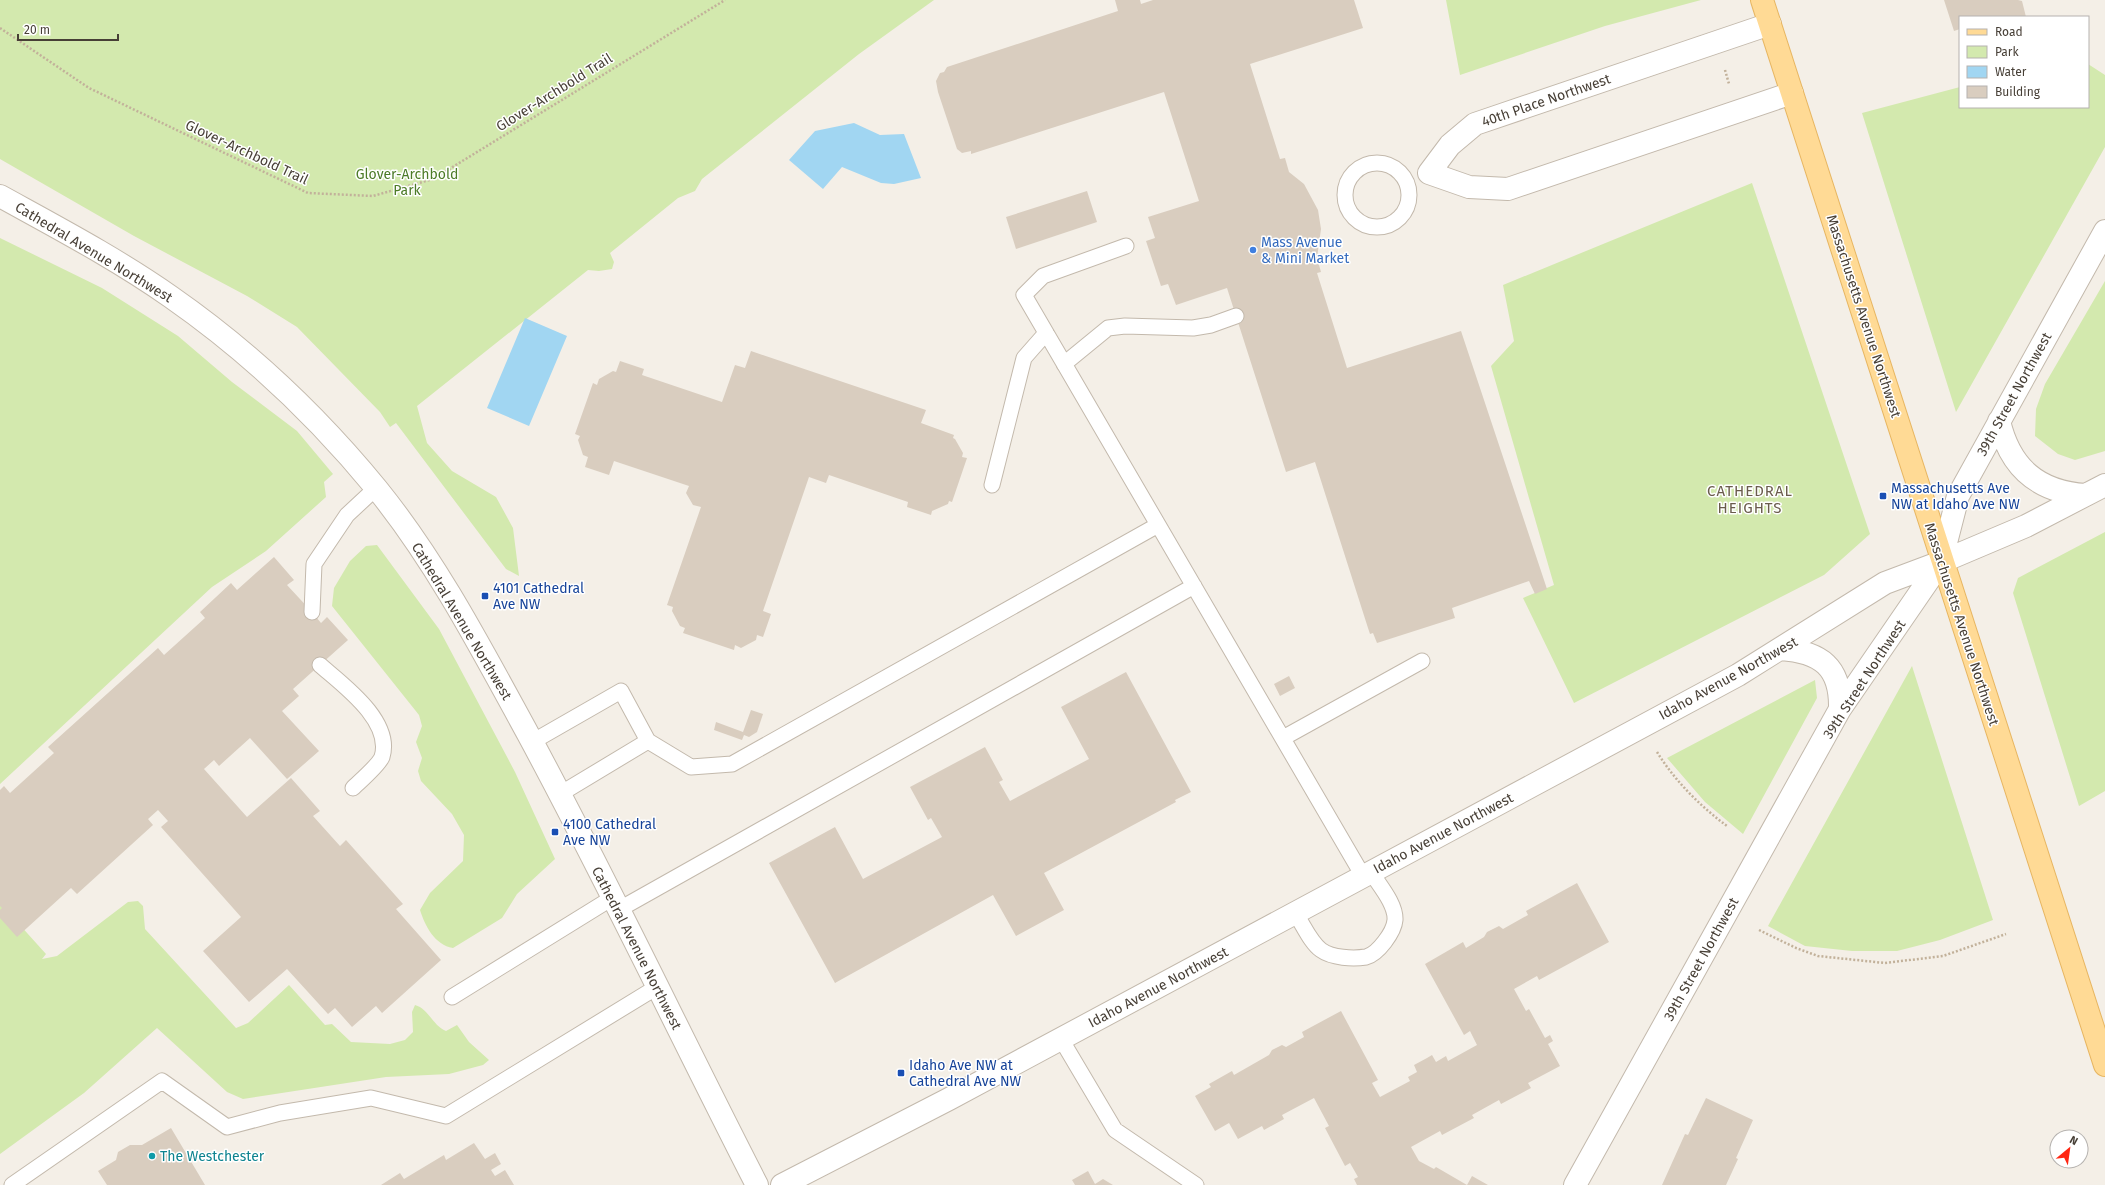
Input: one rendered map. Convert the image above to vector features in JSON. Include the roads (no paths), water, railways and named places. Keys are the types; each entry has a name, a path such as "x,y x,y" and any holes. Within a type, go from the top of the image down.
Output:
{"main road":[{"name":"Massachusetts Avenue Northwest","path":"1762,0 1941,562 2105,1065"}],"street":[{"name":"40th Place Northwest","path":"1429,173 1450,146 1475,124 1770,24"},
{"path":"1429,173 1469,187 1508,189 1792,93"},
{"name":"Cathedral Avenue Northwest","path":"0,196 133,272 217,332 296,402 376,488 395,513 447,590 532,742 560,794 757,1185"},
{"name":"39th Street Northwest","path":"1575,1185 1840,709 1941,562 1958,496 2105,231"},
{"path":"1999,421 2003,436 2012,457 2028,475 2055,489 2072,494 2096,490"},
{"name":"Idaho Avenue Northwest","path":"782,1185 949,1099 1738,675 1885,583 1941,562 2026,526 2096,490"},
{"path":"1781,649 1810,653 1822,661 1837,680 1841,696 1840,709"}],"lane":[{"path":"1382,163 1392,166 1401,173 1407,183 1410,192 1409,203 1401,216 1389,226 1379,228 1359,222 1351,215 1346,206 1344,196 1346,185 1351,175 1360,168 1370,164 1382,163"},
{"path":"1407,183 1429,173"},
{"path":"1126,246 1043,276 1024,295 1283,738 1367,874 1389,901 1395,919 1393,931 1386,940 1367,956 1340,957 1321,951 1295,913"},
{"path":"1064,364 1108,328 1125,326 1193,328 1211,325 1236,316"},
{"path":"992,485 1024,358 1046,333"},
{"path":"312,612 314,564 347,515 376,488"},
{"path":"532,742 621,691 648,741 691,767 732,764 1158,525"},
{"path":"452,998 615,904 1194,586"},
{"path":"1283,738 1422,661"},
{"path":"320,665 372,714 384,740 382,758 353,788"},
{"path":"560,794 648,741"},
{"path":"12,1185 162,1082 227,1126 280,1113 372,1098 446,1116 657,987"},
{"path":"1061,1039 1115,1130 1196,1185"}],"water":[{"path":"854,123 880,135 904,134 921,178 894,184 881,183 842,167 823,189 789,160 815,131"},
{"path":"525,318 567,336 529,426 487,408"}],"place":[{"name":"Mass Avenue & Mini Market","path":"1253,250"},
{"name":"Massachusetts Ave NW at Idaho Ave NW","path":"1883,496"},
{"name":"4101 Cathedral Ave NW","path":"485,596"},
{"name":"4100 Cathedral Ave NW","path":"555,832"},
{"name":"Idaho Ave NW at Cathedral Ave NW","path":"901,1073"},
{"name":"The Westchester","path":"152,1156"}],"district":[{"name":"CATHEDRAL HEIGHTS","path":"1750,500"}],"park label":[{"name":"Glover-Archbold Park","path":"407,182"}]}
